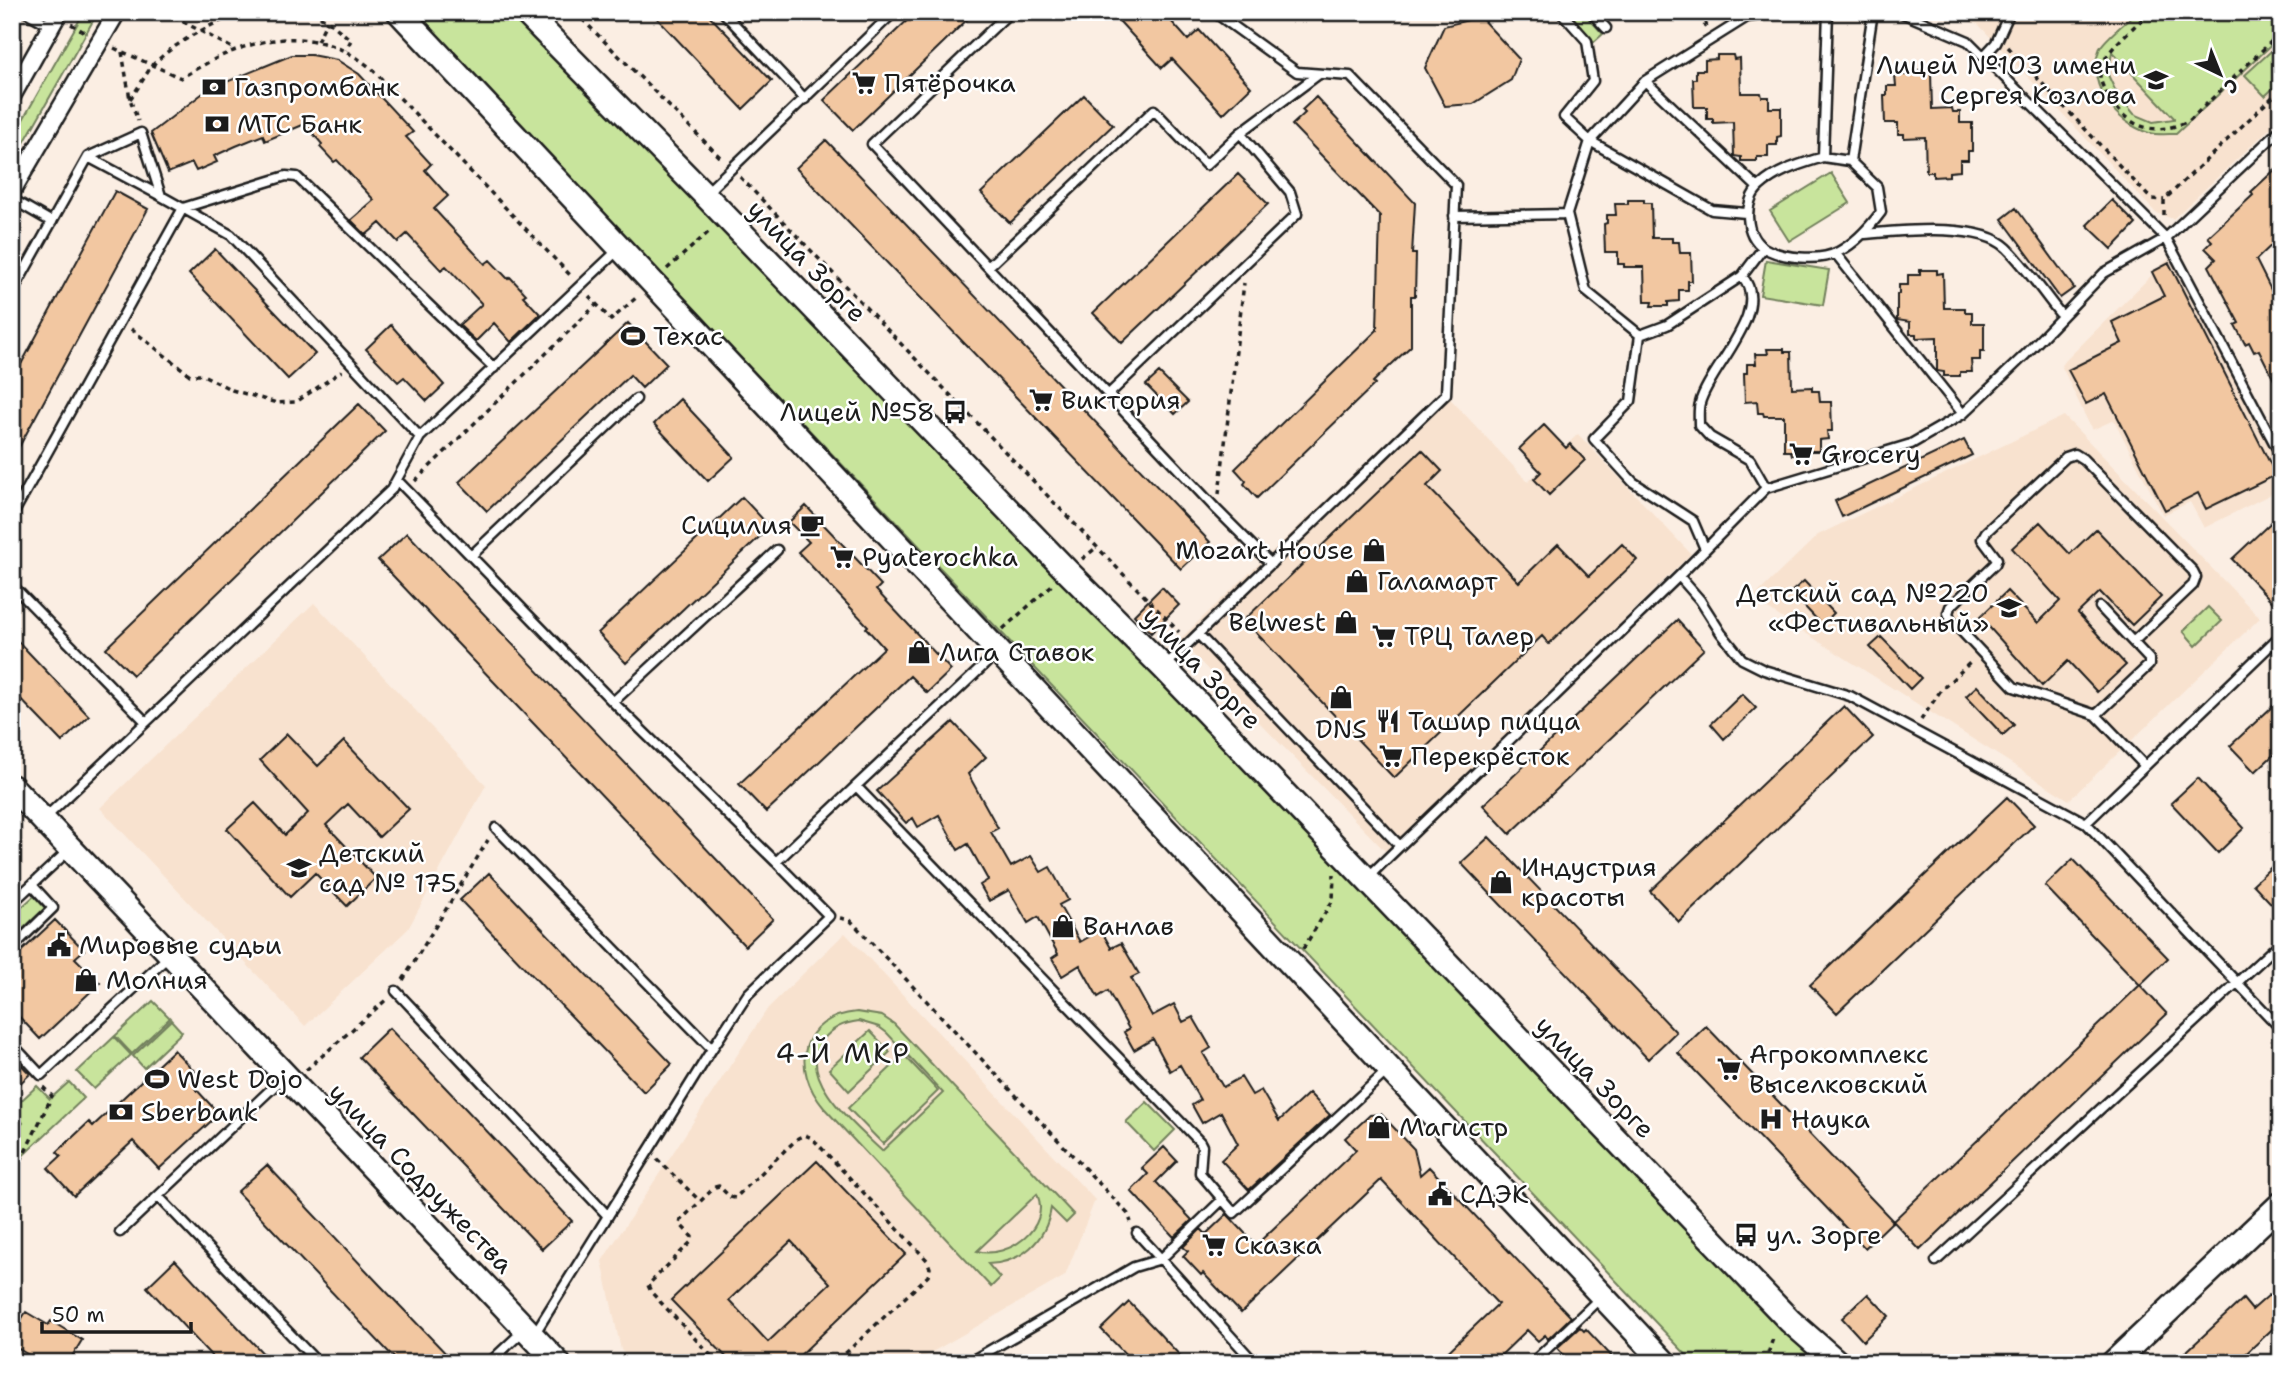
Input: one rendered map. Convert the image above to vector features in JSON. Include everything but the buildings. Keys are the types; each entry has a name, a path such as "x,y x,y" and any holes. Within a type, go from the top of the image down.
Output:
{"main road":[{"path":"399,12 1665,1363"},
{"name":"улица Зорге","path":"535,19 1067,571 1164,668 1790,1321 1838,1363"},
{"name":"улица Содружества","path":"12,787 529,1333 551,1360"},
{"path":"2113,1363 2281,1204"}],"street":[{"path":"12,191 117,12"},
{"path":"12,96 56,18"}],"lane":[{"path":"26,12 56,18"},
{"path":"723,12 805,99"},
{"path":"705,195 894,12"},
{"path":"1010,12 872,144 1271,564"},
{"path":"1164,668 1446,394 1456,185 1350,76 1297,72 1214,12"},
{"path":"1561,12 1587,41 1593,81 1564,117 1590,141 1712,210 1746,213"},
{"path":"1591,12 1606,27"},
{"path":"1640,335 1586,291 1567,214 1590,141 1645,81 1747,17 1780,12"},
{"path":"1823,157 1828,12"},
{"path":"1850,161 1873,12"},
{"path":"1895,12 1968,41 2166,238 2281,456"},
{"path":"1984,56 1996,43 2010,12"},
{"path":"988,267 1154,110 1206,165 1240,133 1320,74"},
{"path":"1645,81 1757,187"},
{"path":"1366,880 1766,488 1911,444 1964,414 2104,273 2166,238 2281,129"},
{"path":"12,293 88,157 141,133 161,196"},
{"path":"1109,394 1297,214 1290,192 1240,133"},
{"path":"88,157 231,235 420,438"},
{"path":"1823,157 1850,161 1877,187 1881,212 1865,234 1836,254 1802,259 1763,248 1752,235 1746,213 1757,187 1791,166 1823,157"},
{"path":"12,516 183,208 286,176 297,177 494,368"},
{"path":"12,199 52,222"},
{"path":"1454,216 1567,214"},
{"path":"1865,234 1909,230 1982,233 2007,248 2062,316"},
{"path":"43,820 391,490 420,438 620,248"},
{"path":"1640,335 1667,325 1742,276 1763,248"},
{"path":"1836,254 1964,414"},
{"path":"1742,276 1748,283 1751,310 1700,403 1699,425 1710,437 1750,460 1766,488"},
{"path":"1640,335 1631,401 1594,439 1633,482 1693,521 1706,549"},
{"path":"472,555 636,399"},
{"path":"2133,642 2193,585 2196,578 2193,571 2083,459 2075,454 2066,457 1986,533 1982,539 1997,559 1995,564 1950,607 1948,613 1951,620 2014,687 2096,715 2145,766"},
{"path":"397,480 613,702 829,916 748,995 608,1216 529,1333 489,1363"},
{"path":"613,702 777,550"},
{"path":"1679,576 1700,600 1742,659 1764,670 1850,696 2085,823 2281,1029"},
{"path":"12,584 145,721"},
{"path":"2096,715 2149,666 2149,659 2100,607"},
{"path":"1198,634 1401,846"},
{"path":"2085,823 2281,635"},
{"path":"776,862 994,647"},
{"path":"856,786 1200,1142 1200,1173 1234,1213 1390,1069"},
{"path":"496,828 712,1049"},
{"path":"12,904 70,849"},
{"path":"12,947 53,908 32,885"},
{"path":"1936,1261 2281,942"},
{"path":"12,1044 41,1075 170,955"},
{"path":"396,991 608,1216"},
{"path":"120,1232 288,1080"},
{"path":"158,1196 318,1363"},
{"path":"968,1363 1135,1267 1161,1259 1222,1200"},
{"path":"1137,1233 1255,1363"},
{"path":"1532,1363 1602,1296"}],"path":[{"path":"165,12 234,49"},
{"path":"130,99 154,65 169,52 202,30 244,12"},
{"path":"311,12 327,20 351,40 346,50"},
{"path":"575,12 732,169 1189,643"},
{"path":"2150,12 2104,60 2100,75 2104,89 2123,115 2137,124 2155,130 2172,129 2190,120 2281,32"},
{"path":"56,18 99,41 181,78 234,49 296,38 346,50 372,69 611,320 644,290"},
{"path":"317,41 327,20"},
{"path":"1999,37 2151,199 2164,200"},
{"path":"122,52 130,99 141,133"},
{"path":"2153,225 2164,216 2164,200 2281,89"},
{"path":"747,212 768,208"},
{"path":"661,274 717,225"},
{"path":"1217,510 1247,262"},
{"path":"120,321 190,375 203,375 232,390 277,403 296,402 352,364"},
{"path":"994,647 1067,571 1096,548"},
{"path":"1915,732 1926,710 1941,691 1981,652"},
{"path":"288,1080 396,991 496,828"},
{"path":"1293,965 1333,900 1333,876 1348,862"},
{"path":"829,916 850,920 1128,1214 1137,1233"},
{"path":"12,1179 52,1096 36,1080"},
{"path":"718,1363 651,1292 648,1285 691,1242 692,1237 680,1224 681,1220 715,1187 719,1186 734,1198 798,1138 805,1135 812,1138 927,1260 930,1268 928,1276 835,1363"},
{"path":"648,1150 700,1202"},
{"path":"1765,1363 1773,1336 1790,1321"}],"shaded area":[{"name":"Лицей №103 имени Сергея Козлова","path":"1937,12 2281,12 2281,118 2173,219 2156,213 1978,24"},
{"path":"2169,258 2281,468 2281,489 2204,528 2190,502 2163,515 2114,420 2092,430 2061,365"},
{"path":"1442,390 1528,482 1578,434 1691,554 1386,852 1179,640"},
{"name":"Детский сад №220 «Фестивальный»","path":"2064,416 2260,618 2069,800 1752,599 1818,535"},
{"name":"Детский сад № 175","path":"314,603 486,785 408,929 305,1026 100,808"},
{"path":"845,933 1095,1200 1065,1276 913,1363 634,1363 621,1350 602,1261 768,1008"}],"green space":[{"path":"84,12 98,12 12,164 12,139"},
{"path":"413,12 512,12 1786,1333 1818,1363 1694,1363"},
{"path":"1568,12 1583,12 1603,34 1594,42"},
{"path":"2137,12 2281,12 2281,36 2176,134 2152,134 2125,121 2115,112 2100,89 2097,77 2096,63 2101,46","holes":["2112,52 2174,118 2153,122 2134,114 2116,92 2108,75"]},
{"path":"2281,42 2281,81 2265,96 2245,75"},
{"path":"1831,173 1850,203 1789,241 1770,211"},
{"path":"1766,260 1829,270 1823,305 1760,295"},
{"path":"2208,607 2222,621 2196,646 2183,631"},
{"path":"34,896 45,908 12,939 12,916"},
{"path":"153,1001 170,1018 132,1054 115,1036"},
{"path":"857,1012 882,1016 894,1024 1074,1215 1066,1223 1051,1208 1044,1231 1030,1248 1011,1259 988,1264 1000,1278 991,1287 813,1093 804,1061 806,1047 823,1023","holes":["859,1021 879,1027 887,1033 943,1093 882,1151 833,1101 817,1070 816,1055 826,1036 838,1027","1037,1194 1040,1206 1038,1218 1033,1229 1024,1238 1002,1251 977,1251"]},
{"path":"171,1020 182,1032 144,1068 133,1056"},
{"path":"870,1031 890,1052 849,1091 829,1069"},
{"path":"114,1037 131,1055 94,1089 77,1072"},
{"path":"904,1055 938,1091 883,1144 848,1108"},
{"path":"69,1082 84,1098 12,1166 12,1133 23,1123 12,1109 37,1086 50,1099"},
{"path":"1147,1102 1175,1130 1154,1151 1126,1122"}],"place":[{"name":"Лицей №103 имени Сергея Козлова","path":"2156,80"},
{"name":"Пятёрочка","path":"864,83"},
{"name":"Газпромбанк","path":"214,87"},
{"name":"МТС Банк","path":"217,124"},
{"name":"Техас","path":"633,336"},
{"name":"Виктория","path":"1041,400"},
{"name":"Лицей №58","path":"955,412"},
{"name":"Grocery","path":"1801,454"},
{"name":"Сицилия","path":"812,525"},
{"name":"Mozart House","path":"1374,550"},
{"name":"Pyaterochka","path":"842,557"},
{"name":"Галамарт","path":"1357,581"},
{"name":"Детский сад №220 «Фестивальный»","path":"2009,608"},
{"name":"Belwest","path":"1346,622"},
{"name":"ТРЦ Талер","path":"1384,636"},
{"name":"Лига Ставок","path":"919,652"},
{"name":"DNS","path":"1341,697"},
{"name":"Ташир пицца","path":"1388,721"},
{"name":"Перекрёсток","path":"1391,756"},
{"name":"Детский сад № 175","path":"299,868"},
{"name":"Индустрия красоты","path":"1501,882"},
{"name":"Ванлав","path":"1063,926"},
{"name":"Мировые судьи","path":"59,945"},
{"name":"Молния","path":"86,980"},
{"name":"Агрокомплекс Выселковский","path":"1729,1069"},
{"name":"West Dojo","path":"157,1079"},
{"name":"Sberbank","path":"121,1112"},
{"name":"Наука","path":"1771,1119"},
{"name":"Магистр","path":"1379,1127"},
{"name":"СДЭК","path":"1440,1194"},
{"name":"ул. Зорге","path":"1746,1235"},
{"name":"Сказка","path":"1214,1245"}],"district":[{"name":"4-Й МКР","path":"843,1053"}]}
